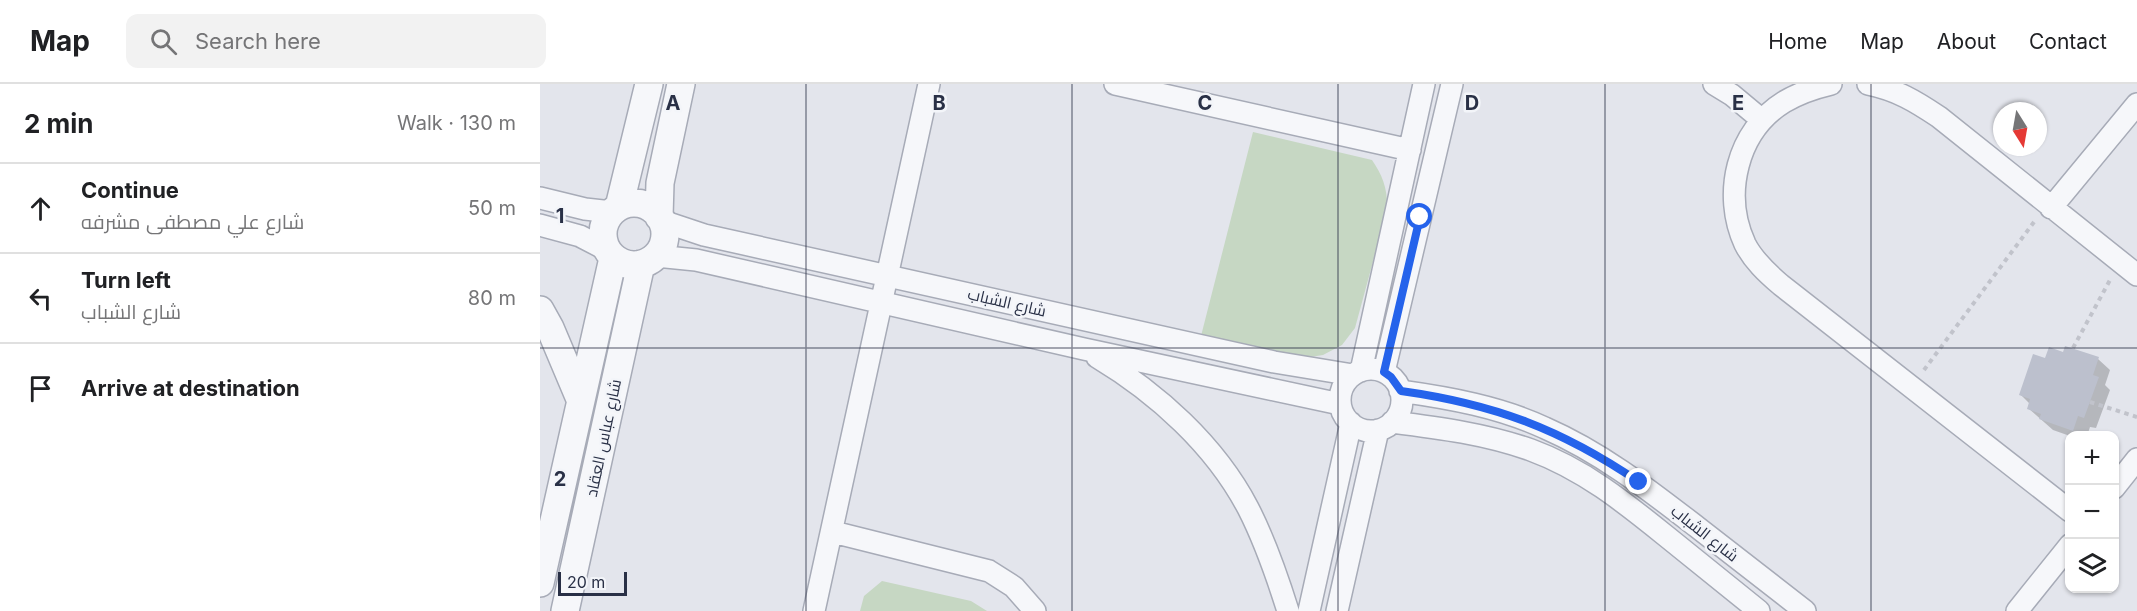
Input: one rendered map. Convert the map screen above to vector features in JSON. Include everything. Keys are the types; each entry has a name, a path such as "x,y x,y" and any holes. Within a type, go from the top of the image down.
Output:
{"street":[{"path":"610,254 602,234 607,219 616,209 649,84"},
{"path":"540,225 580,236 631,265 648,260 664,239 660,183 681,84"},
{"path":"814,611 929,84"},
{"path":"1115,84 1173,90 1410,150"},
{"path":"1357,373 1424,84"},
{"path":"1384,372 1452,84"},
{"path":"1714,84 1732,95 1762,120"},
{"path":"1831,84 1808,90 1783,102 1762,120 1746,142 1737,167 1733,194 1736,220 1745,245 1761,267 1780,285 2065,507"},
{"path":"1868,84 1890,89 1915,101 2137,275"},
{"path":"2049,206 2137,104"},
{"path":"540,198 585,209 616,209 637,203 654,210 661,219"},
{"name":"شارع الشباب","path":"661,219 704,235 1274,362 1357,373"},
{"name":"شارع عباس العقاد","path":"540,583 610,254"},
{"name":"شارع الشباب","path":"648,260 696,260 1084,349 1340,404"},
{"name":"شارع عباس العقاد","path":"565,611 648,260"},
{"path":"540,310 580,399"},
{"path":"1084,349 1117,369 1147,392 1203,444 1227,475 1247,507 1264,542 1288,611"},
{"path":"1337,611 1385,426 1401,408 1401,391 1391,377 1384,372 1369,369 1357,373 1342,388 1340,404 1345,417 1363,430 1385,426"},
{"name":"شارع الشباب","path":"1401,391 1438,396 1509,414 1544,427 1576,443 1639,482 1805,611"},
{"path":"1309,611 1351,423"},
{"name":"شارع الشباب","path":"1385,426 1464,432 1499,440 1566,465 1625,503 1759,611"},
{"path":"2117,485 2137,459"},
{"path":"832,532 989,571 1014,587 1035,611"},
{"path":"2017,611 2065,550"}],"path":[{"path":"1911,388 2049,206"},
{"path":"2073,348 2120,262"},
{"path":"2090,402 2137,417"}],"green space":[{"path":"1253,132 1372,160 1384,184 1387,210 1355,328 1342,345 1323,355 1304,358 1201,336"},
{"path":"882,581 971,601 987,611 860,611 864,596"}],"building":[{"path":"2065,346 2099,357 2093,375 2099,377 2084,418 2078,416 2073,431 2039,419 2041,414 2027,409 2030,399 2019,395 2033,354 2045,358 2049,347 2063,352"}],"route":[{"path":"1420,217 1384,372 1397,383 1401,391 1474,404 1544,427 1609,461 1639,482"}]}
